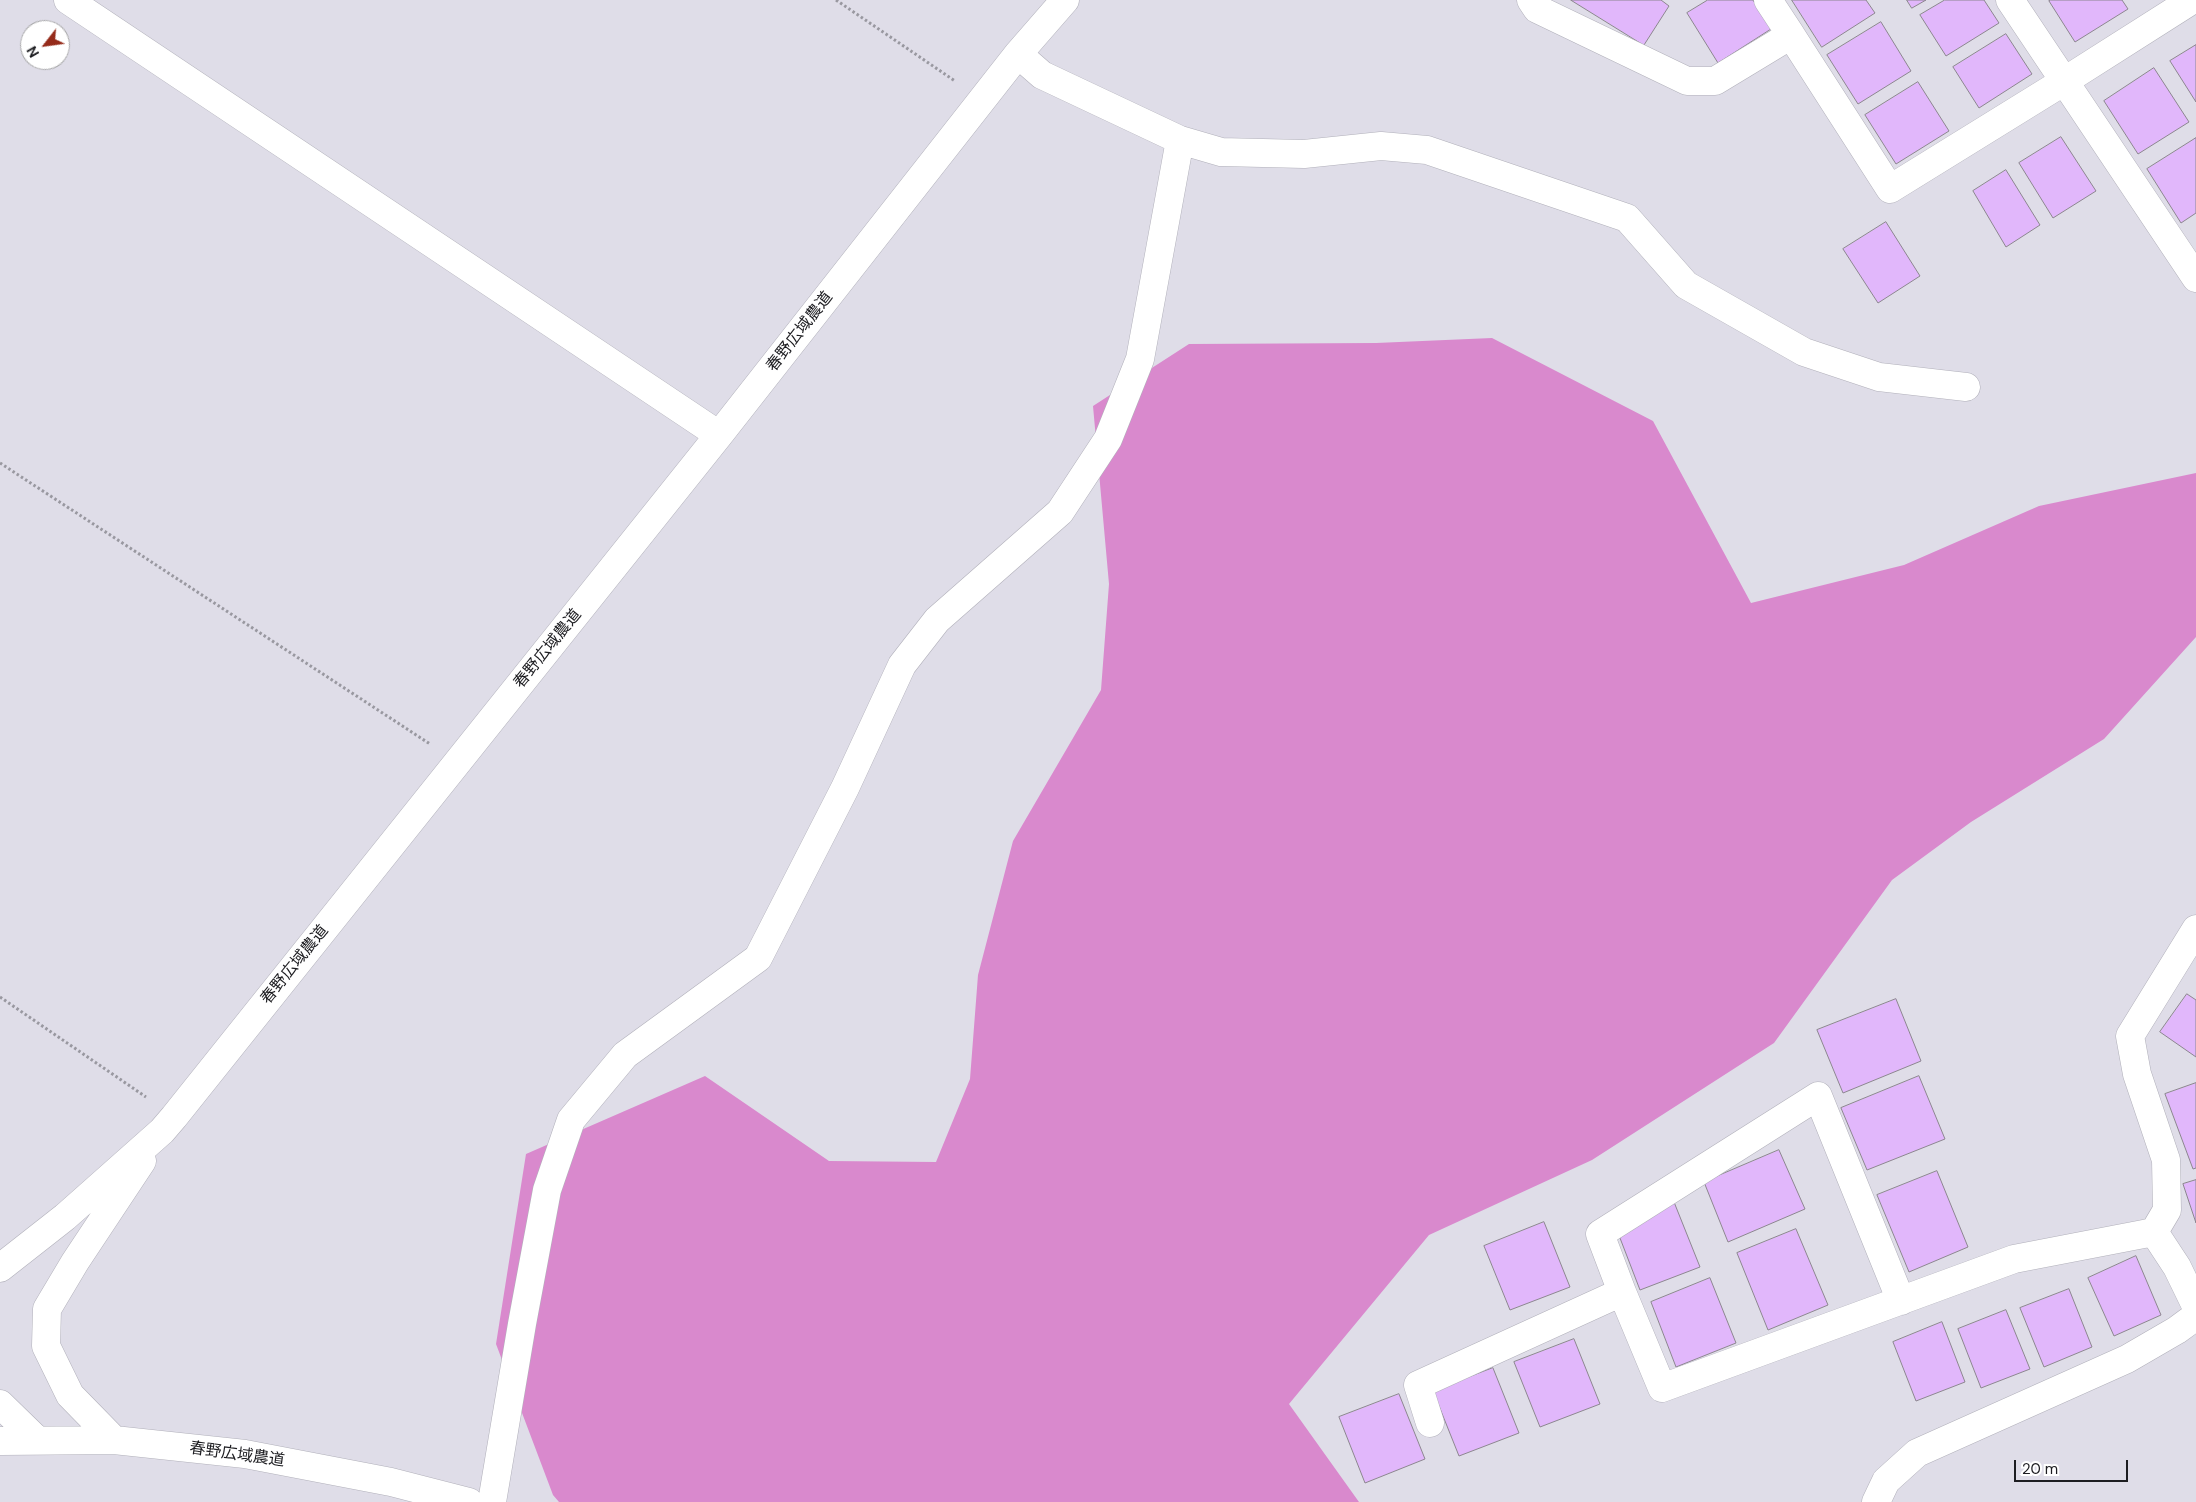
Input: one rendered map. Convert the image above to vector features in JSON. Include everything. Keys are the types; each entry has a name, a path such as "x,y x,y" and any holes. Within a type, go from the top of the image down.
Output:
{"street":[{"path":"68,0 719,435"},
{"name":"春野広域農道","path":"0,1268 65,1217 168,1124 719,435 1018,54 1065,0"},
{"path":"1531,0 1536,9 1687,81 1716,80 1791,34"},
{"path":"1768,0 1890,188 2192,0"},
{"path":"2010,0 2063,82 2187,246 2196,278"},
{"path":"1018,54 1042,75 1180,140 1221,152 1304,154 1381,146 1428,150 1627,218 1686,285 1804,352 1879,377 1966,387"},
{"path":"492,1502 547,1190 571,1120 625,1055 758,958 845,788 902,665 937,620 1060,512 1108,439 1140,359 1180,140"},
{"path":"1901,1301 1818,1096 1600,1234 1662,1388 1901,1301 2014,1259 2154,1232 2167,1210 2166,1160 2137,1074 2130,1036 2189,958 2196,929"},
{"path":"114,1440 70,1395 46,1346 47,1309 75,1262 168,1124"},
{"path":"2154,1232 2177,1267 2196,1306"},
{"path":"1430,1422 1418,1385 1622,1292"},
{"path":"1876,1502 1886,1481 1917,1453 2127,1359 2177,1330 2196,1316"},
{"path":"0,1404 37,1440"},
{"name":"春野広域農道","path":"0,1441 114,1440 245,1454 391,1482 469,1502"}],"path":[{"path":"836,0 983,100"},
{"path":"0,463 458,762"},
{"path":"0,997 168,1124"}],"shaded area":[{"path":"1492,338 1653,421 1751,603 1904,565 2039,506 2196,473 2196,637 2104,739 1971,822 1892,880 1774,1043 1592,1160 1429,1235 1289,1404 1359,1502 559,1502 553,1495 496,1344 526,1154 705,1076 829,1161 936,1162 970,1079 978,975 1013,841 1101,690 1109,584 1093,406 1189,344 1376,343"}],"building":[{"path":"1571,0 1661,0 1669,6 1644,45"},
{"path":"1708,0 1753,0 1771,29 1718,63 1687,13"},
{"path":"1792,0 1866,0 1875,13 1822,47"},
{"path":"1907,0 1926,0 1912,8"},
{"path":"1945,0 1984,0 1999,23 1946,56 1920,15"},
{"path":"2122,0 2128,9 2075,42 2049,1"},
{"path":"1881,22 1911,71 1858,104 1827,55"},
{"path":"2006,34 2032,74 1979,108 1953,67"},
{"path":"2196,45 2196,102 2170,61"},
{"path":"2154,68 2189,122 2138,154 2104,101"},
{"path":"1918,82 1949,131 1896,164 1865,115"},
{"path":"2061,137 2096,191 2053,218 2019,163"},
{"path":"2196,138 2196,213 2181,223 2147,169"},
{"path":"2006,170 2040,225 2006,247 1973,191"},
{"path":"1886,222 1920,276 1878,303 1843,249"},
{"path":"2187,994 2196,1000 2196,1057 2160,1032"},
{"path":"1896,999 1921,1061 1843,1093 1817,1030"},
{"path":"1919,1076 1945,1139 1867,1170 1841,1108"},
{"path":"2196,1083 2196,1168 2193,1169 2165,1094"},
{"path":"1779,1150 1805,1209 1728,1242 1704,1182"},
{"path":"1937,1171 1968,1247 1909,1272 1877,1195"},
{"path":"2196,1180 2196,1223 2183,1184"},
{"path":"1674,1202 1700,1267 1640,1290 1615,1225"},
{"path":"1544,1222 1570,1287 1510,1310 1484,1246"},
{"path":"1796,1229 1828,1305 1768,1330 1737,1253"},
{"path":"2136,1256 2161,1315 2114,1336 2088,1278"},
{"path":"1710,1278 1736,1343 1676,1367 1651,1302"},
{"path":"2069,1289 2092,1347 2044,1367 2020,1308"},
{"path":"2006,1310 2030,1369 1981,1388 1958,1329"},
{"path":"1942,1322 1965,1382 1916,1401 1893,1342"},
{"path":"1574,1339 1600,1404 1540,1427 1514,1362"},
{"path":"1493,1368 1519,1433 1459,1456 1433,1391"},
{"path":"1399,1394 1425,1459 1365,1483 1339,1417"}]}
